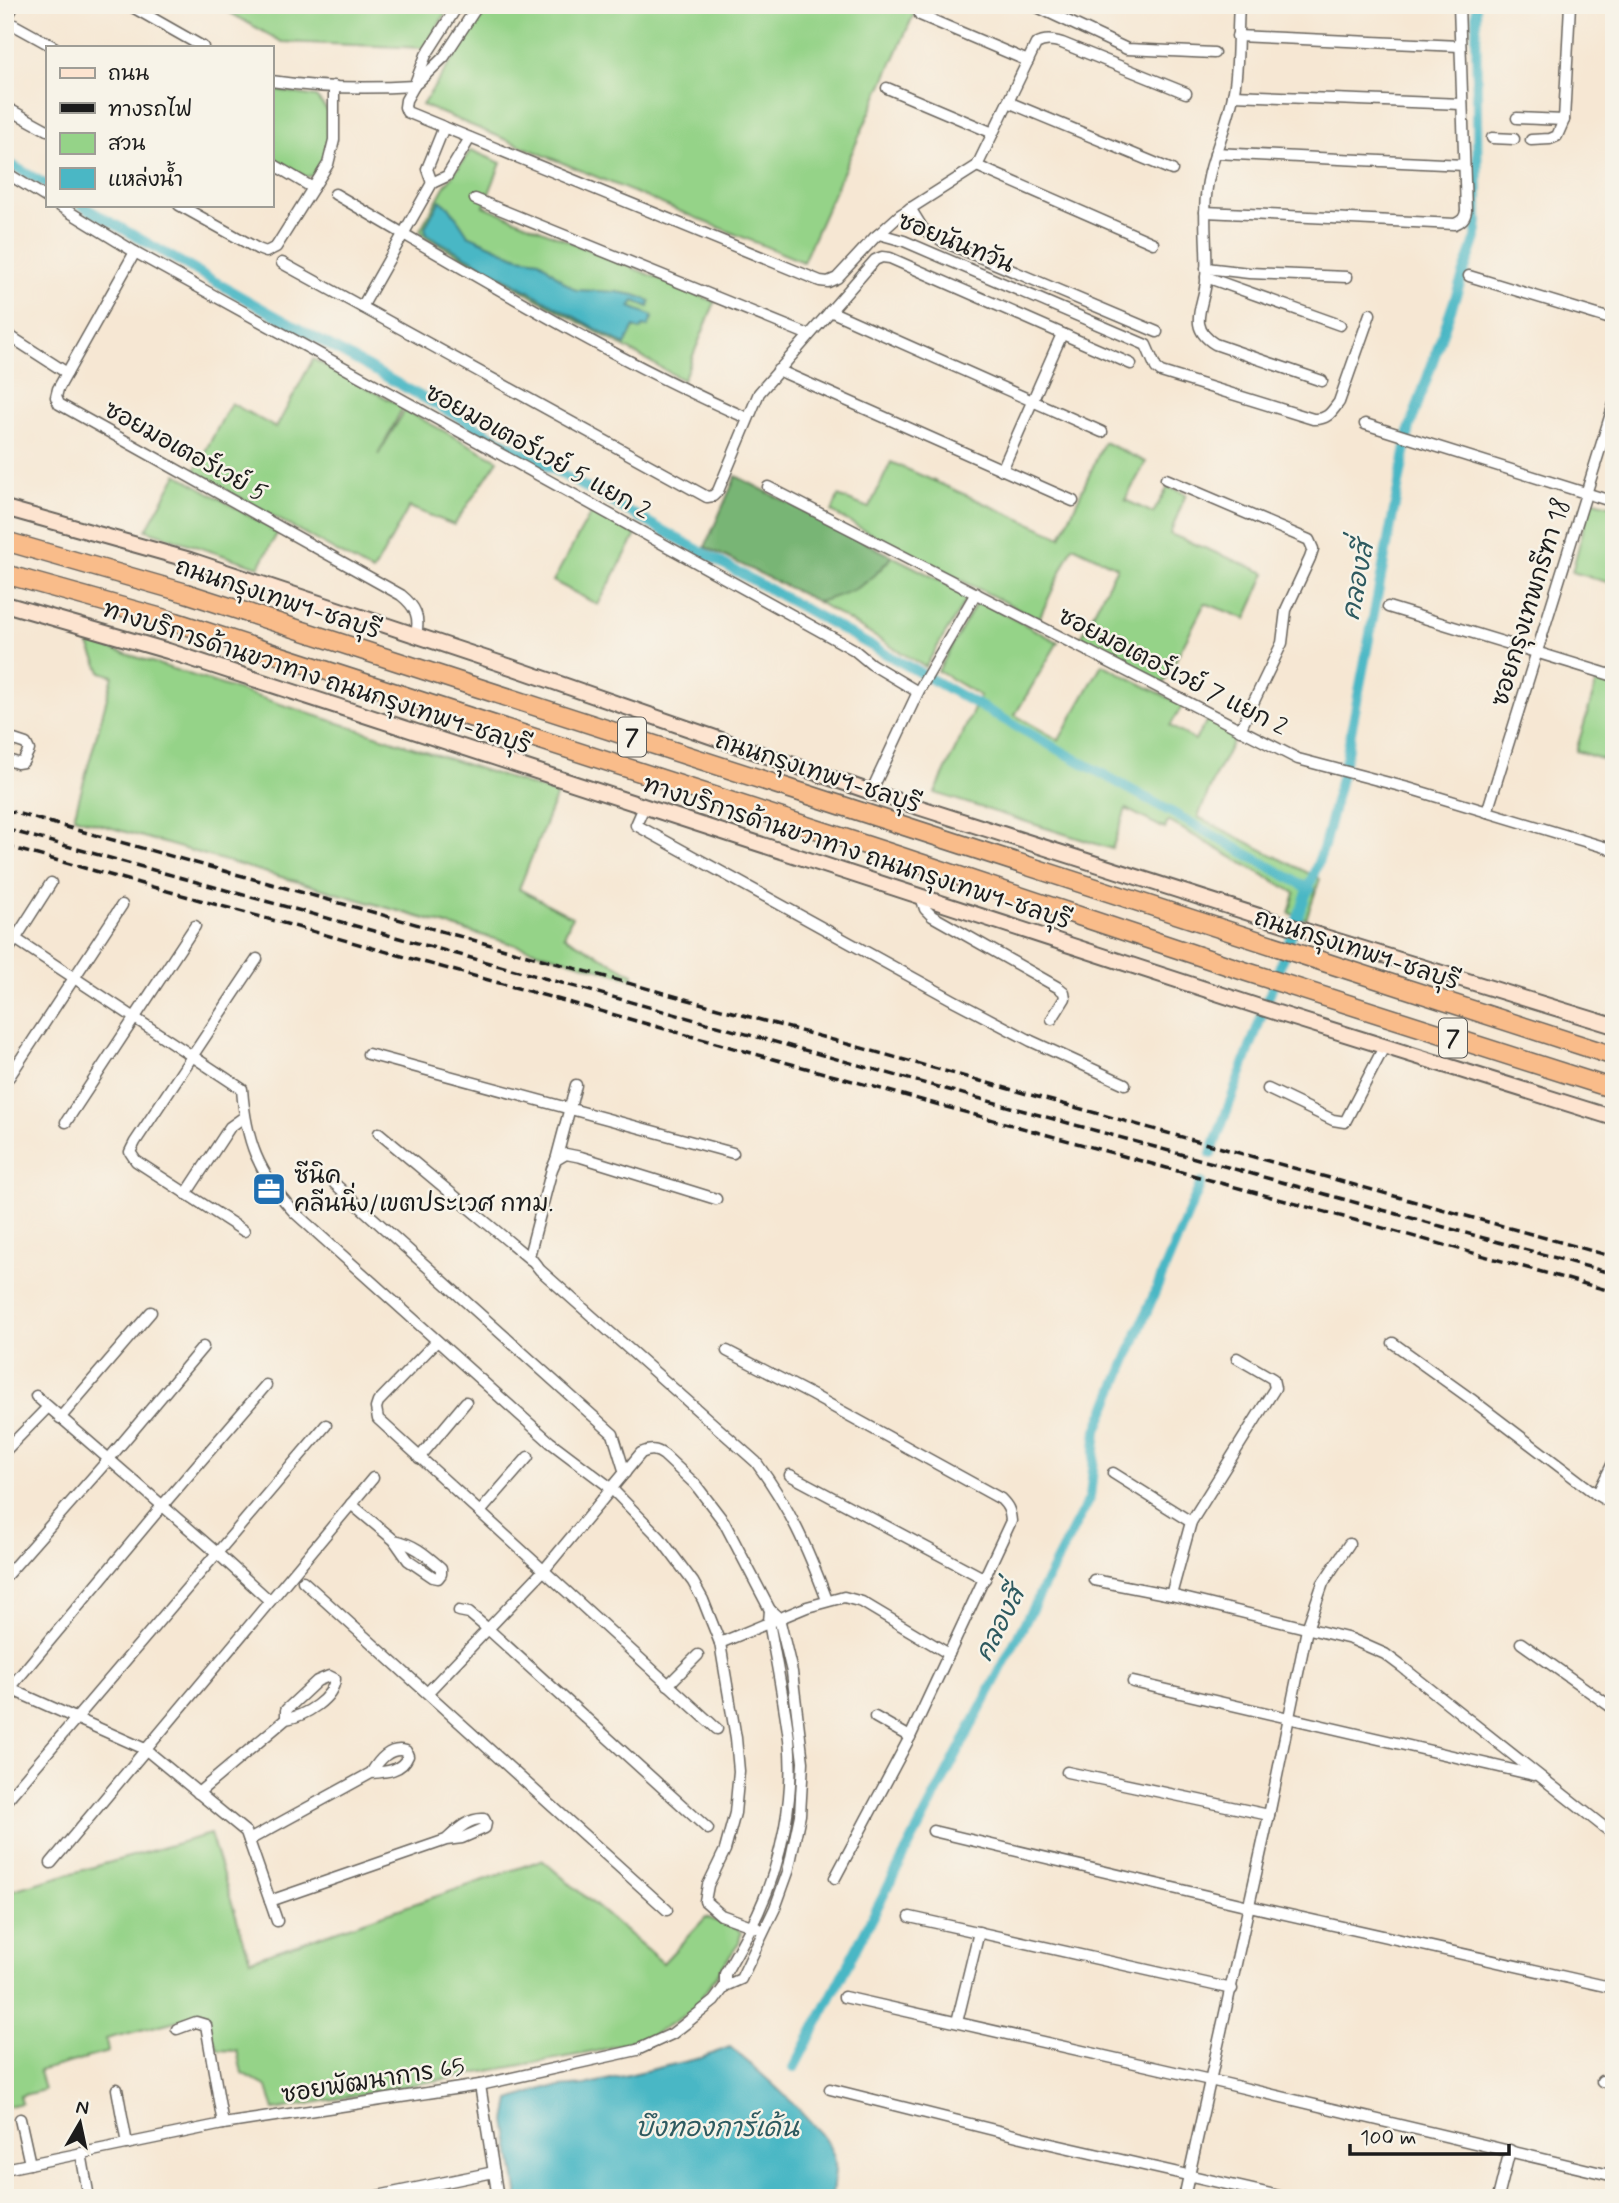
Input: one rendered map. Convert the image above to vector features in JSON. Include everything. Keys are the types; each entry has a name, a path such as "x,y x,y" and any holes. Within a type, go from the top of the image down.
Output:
{"highway":[{"name":"ถนนกรุงเทพฯ-ชลบุรี","path":"5,541 186,593 1614,1056"},
{"name":"7","path":"5,574 176,622 884,851 1293,987 1614,1088"}],"main road":[{"path":"5,508 190,559 871,792 1614,1026"},
{"name":"ทางบริการด้านขวาทาง ถนนกรุงเทพฯ-ชลบุรี","path":"5,604 168,651 1232,998 1614,1118"}],"street":[{"path":"14,5 5,20 52,46"},
{"path":"129,5 201,46"},
{"name":"ซอยนันทวัน","path":"458,5 426,55 406,100 407,112 820,281 828,282 837,278 879,234 904,241 1146,345 1156,368 1161,372 1322,420 1339,402 1370,314"},
{"path":"1033,5 1127,48 1214,53"},
{"path":"1238,5 1233,95 1208,182 1205,212 1206,272 1199,330 1215,344 1322,381"},
{"path":"1205,212 1455,223 1465,217 1459,5"},
{"path":"1531,140 1556,136 1560,133 1564,120 1570,5"},
{"path":"273,81 380,88 414,86 444,57 475,6"},
{"path":"920,15 1028,61"},
{"path":"1237,36 1460,46"},
{"path":"879,234 910,208 977,166 1036,44 1042,41 1053,40 1186,93"},
{"path":"181,206 266,253 276,247 328,164 332,152 334,86"},
{"path":"887,88 993,133"},
{"path":"1233,95 1462,104"},
{"path":"1008,102 1172,170"},
{"path":"5,107 46,129"},
{"path":"1517,118 1564,120"},
{"path":"432,183 427,169 444,127"},
{"path":"362,307 432,183 447,176 470,138"},
{"path":"1492,138 1514,139"},
{"path":"1215,153 1464,165"},
{"path":"273,164 313,188"},
{"path":"977,166 1153,243"},
{"path":"5,172 46,197"},
{"path":"335,194 596,344 747,418"},
{"path":"475,199 809,335"},
{"name":"ซอยมอเตอร์เวย์ 5 แยก 2","path":"60,206 135,252 853,649 871,664 920,689"},
{"path":"910,208 923,229 944,242 1157,332"},
{"name":"ซอยมอเตอร์เวย์ 5","path":"135,252 56,394 59,404 401,595 410,601 418,617 416,635"},
{"path":"282,263 706,497 713,496 718,491 747,418 760,393 875,260 883,257 1130,364"},
{"path":"1206,272 1347,277"},
{"path":"1206,272 1340,325"},
{"path":"1469,276 1614,320"},
{"path":"830,311 1102,432"},
{"path":"5,333 67,373"},
{"path":"1002,470 1062,334"},
{"path":"778,370 1073,501"},
{"name":"ซอยกรุงเทพกรีฑา 18","path":"1487,812 1614,404"},
{"path":"1366,424 1614,502"},
{"path":"1166,479 1309,540 1312,544 1310,558 1286,610 1282,643 1240,730"},
{"name":"ซอยมอเตอร์เวย์ 7 แยก 2","path":"768,487 1298,759 1614,850"},
{"path":"871,792 920,689 975,593"},
{"path":"1388,607 1614,676"},
{"path":"5,737 26,744 29,750 23,762 5,760"},
{"path":"644,807 636,825 699,862 1031,1041 1125,1084"},
{"path":"5,955 51,883"},
{"path":"920,897 925,909 932,916 1059,988 1065,998 1052,1019"},
{"path":"9,1077 122,905"},
{"path":"66,1122 195,926"},
{"path":"5,932 242,1089 244,1117 251,1143 271,1186 294,1212 550,1442 611,1488 660,1538 704,1601 720,1643 736,1738 739,1771 735,1813 725,1850 708,1885 705,1900 721,1915 764,1931"},
{"path":"244,1231 136,1161 130,1152 257,960"},
{"path":"1268,1089 1333,1120 1345,1122 1384,1046"},
{"path":"368,1054 733,1153"},
{"path":"531,1261 529,1251 576,1085"},
{"path":"186,1194 230,1127 244,1117"},
{"path":"379,1133 531,1261 756,1462 775,1488 804,1539 827,1600"},
{"path":"556,1160 566,1154 571,1155 716,1199"},
{"path":"335,1184 613,1434 625,1473"},
{"path":"60,1418 151,1312"},
{"path":"438,1341 383,1396 376,1408 377,1419 717,1729"},
{"path":"1393,1343 1614,1505"},
{"path":"5,1577 203,1348"},
{"path":"727,1351 1001,1499 1009,1507 1011,1521 985,1579 910,1737 835,1878"},
{"path":"1171,1595 1191,1522 1275,1388 1273,1379 1237,1358"},
{"path":"266,1385 7,1690 145,1749 246,1832 277,1921"},
{"path":"36,1396 270,1601"},
{"path":"419,1458 466,1402"},
{"path":"5,1451 48,1407"},
{"path":"5,1802 326,1425"},
{"path":"428,1692 544,1570 641,1453 647,1451 659,1451 664,1455 695,1484 724,1522 774,1620"},
{"path":"481,1512 528,1457"},
{"path":"1597,1495 1614,1461"},
{"path":"1113,1473 1191,1522"},
{"path":"790,1475 985,1579"},
{"path":"51,1863 373,1478"},
{"path":"351,1504 394,1540 408,1560 426,1574 438,1578 441,1568 406,1542 394,1540"},
{"path":"1184,2198 1250,1906 1307,1629 1322,1583 1349,1544"},
{"path":"1094,1580 1171,1595 1351,1639 1385,1654 1614,1835"},
{"path":"303,1581 667,1910"},
{"path":"720,1643 827,1600 844,1597 862,1602 948,1654"},
{"path":"458,1611 469,1613 488,1629 708,1829"},
{"name":"ซอยพัฒนาการ 65","path":"725,1986 725,1974 770,1883 780,1847 790,1781 789,1740 774,1620"},
{"name":"ซอยพัฒนาการ 65","path":"5,2169 223,2124 480,2085 637,2050 672,2034 714,2001 725,1986 741,1979 788,1872 800,1815 803,1762 792,1672 774,1620"},
{"path":"1521,1643 1614,1709"},
{"path":"668,1685 698,1655"},
{"path":"198,1793 286,1719 301,1717 334,1687 335,1679 329,1676 317,1681 286,1710 286,1719"},
{"path":"1133,1682 1538,1776"},
{"path":"875,1717 910,1737"},
{"path":"1067,1772 1269,1815"},
{"path":"249,1840 371,1773"},
{"path":"933,1831 1614,1988"},
{"path":"270,1901 446,1840"},
{"path":"910,1917 1232,1989"},
{"path":"957,2022 979,1932"},
{"path":"844,1997 1614,2176"},
{"path":"177,2029 196,2022 206,2025 223,2124"},
{"path":"1602,2081 1614,2083"},
{"path":"480,2085 498,2198"},
{"path":"117,2089 127,2144"},
{"path":"830,2090 1288,2198"},
{"path":"20,2119 30,2164"},
{"path":"1498,2198 1510,2150"},
{"path":"80,2153 89,2198"},
{"path":"368,2198 494,2172"}],"green space":[{"path":"216,5 451,5 424,48 282,42"},
{"path":"489,5 918,5 803,262 422,105"},
{"path":"273,89 316,97 328,111 329,134 324,159 318,174 306,177 273,158"},
{"path":"471,150 501,163 484,206 715,302 683,380 424,236 420,230 444,187"},
{"path":"313,359 403,407 378,455 405,410 498,460 454,525 409,507 373,572 194,472 231,403 276,428"},
{"path":"1104,442 1146,462 1125,500 1153,513 1168,487 1186,494 1170,534 1266,573 1246,619 1205,603 1163,684 1079,641 1117,567 1073,546 1039,619 896,548 832,512 838,496 869,508 891,462 1061,537"},
{"path":"177,474 278,532 259,567 146,530"},
{"path":"736,476 892,556 875,575 860,586 818,602 705,547"},
{"path":"1591,500 1614,506 1614,584 1572,572"},
{"path":"592,511 636,535 598,605 553,581"},
{"path":"892,556 969,595 925,667 818,602 860,586 875,575"},
{"path":"984,603 1058,642 1015,715 1059,740 1102,664 1183,705 1170,726 1195,740 1208,719 1237,734 1198,817 1320,879 1306,919 1289,913 1295,893 1168,821 1165,829 1126,809 1112,849 935,793 980,696 938,671 975,605"},
{"path":"87,641 557,794 519,889 572,917 564,936 633,974 633,979 74,817 113,676 101,672"},
{"path":"1599,674 1614,679 1614,725 1609,739 1612,749 1614,748 1614,763 1576,751"},
{"path":"210,1834 250,1960 542,1860 663,1963 706,1917 738,1929 741,1933 739,1943 692,2011 652,2035 594,2052 274,2110 267,2087 242,2073 237,2051 218,2050 203,2014 106,2039 108,2052 39,2071 44,2090 20,2096 22,2103 5,2107 5,1892"}],"water":[{"path":"440,200 450,208 468,235 518,257 539,260 576,290 617,292 650,301 649,307 634,301 630,307 653,316 648,327 643,326 640,330 634,327 625,345 426,234 425,227"},
{"name":"บึงทองการ์เด้น","path":"730,2047 791,2101 821,2135 835,2162 832,2195 819,2198 518,2198 506,2121 510,2100 546,2088 585,2085 701,2058"}],"waterway":[{"name":"คลองสี่","path":"1211,1154 1324,846 1346,758 1410,427 1476,238 1476,5"},
{"path":"5,161 46,184"},
{"path":"83,206 249,301 1310,889"},
{"name":"คลองสี่","path":"794,2068 1090,1497 1097,1430 1201,1183"}],"railway":[{"path":"5,810 1614,1257"},
{"path":"5,829 1614,1274"},
{"path":"5,846 1614,1292"}],"place":[{"name":"ซีนิค คลีนนิ่ง/เขตประเวศ กทม.","path":"269,1189"}]}
